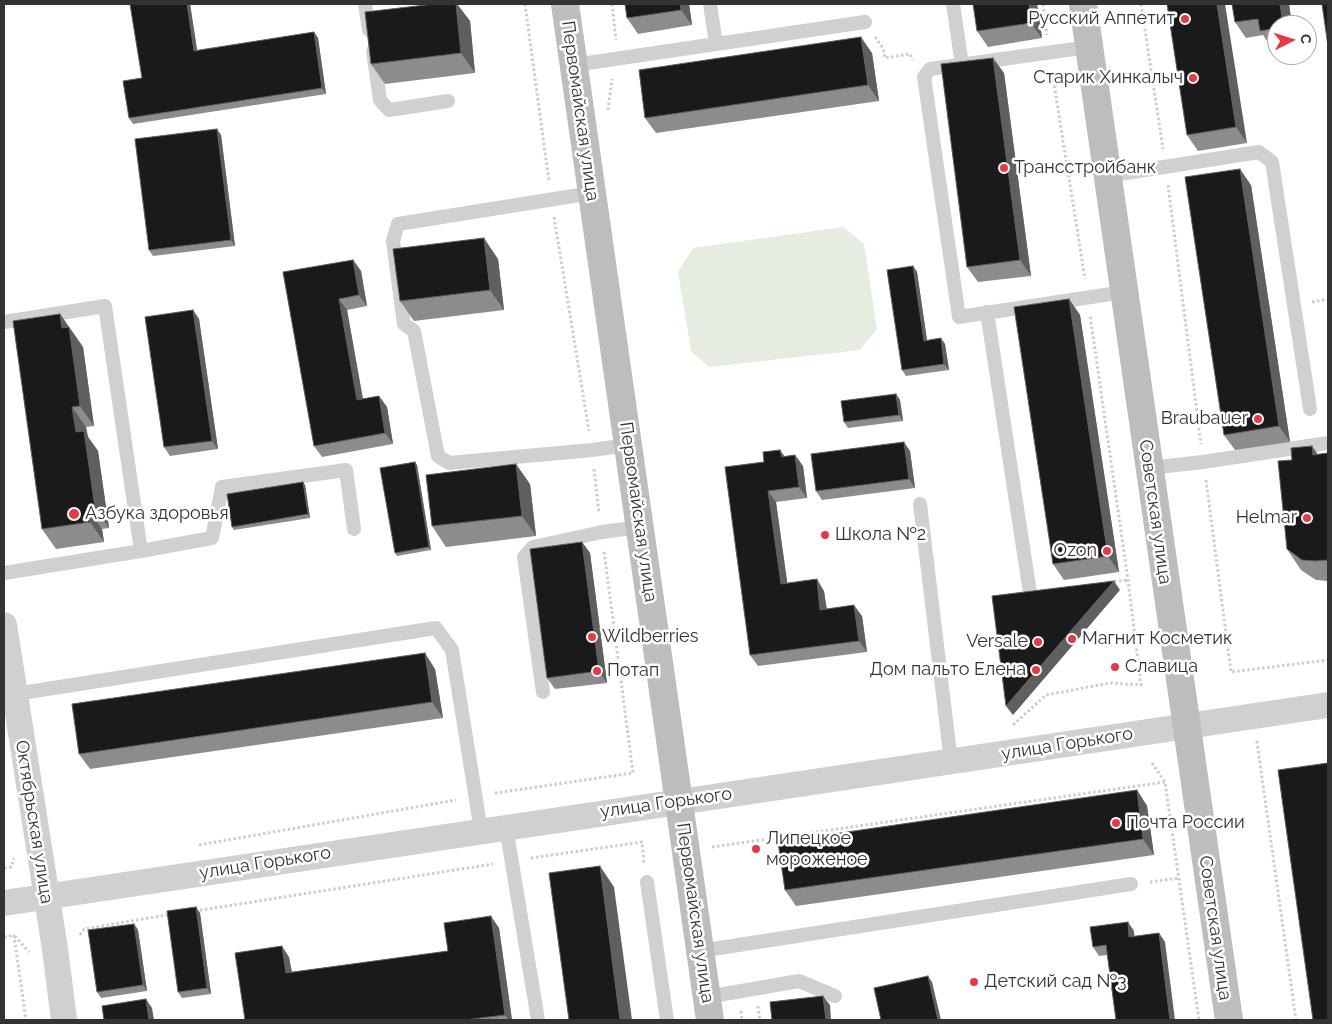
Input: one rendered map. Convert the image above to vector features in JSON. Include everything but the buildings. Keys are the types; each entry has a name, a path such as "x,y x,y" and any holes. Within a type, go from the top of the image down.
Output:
{"main road":[{"name":"Первомайская улица","path":"565,4 709,1008"},
{"name":"Советская улица","path":"1082,4 1228,1020"}],"street":[{"name":"Октябрьская улица","path":"4,630 64,1020"},
{"name":"улица Горького","path":"4,903 679,801 1328,706"}],"lane":[{"path":"366,4 380,100 389,110 448,100"},
{"path":"710,4 716,44"},
{"path":"953,4 962,65"},
{"path":"574,65 865,22"},
{"path":"1089,47 930,69 924,77 959,316 1124,292"},
{"path":"1107,176 1259,152 1272,162 1310,410"},
{"path":"592,193 398,224 393,241 404,324 414,331 438,456 449,462 592,450 628,444"},
{"path":"4,322 105,306 141,551"},
{"path":"987,312 1030,593"},
{"path":"1149,468 1204,462 1328,443"},
{"path":"4,573 212,538 222,487 346,470 354,529"},
{"path":"920,504 951,762"},
{"path":"543,692 524,557 533,546 602,532 640,527"},
{"path":"15,694 436,628 452,650 476,796 512,861 538,1020"},
{"path":"647,882 667,1020"},
{"path":"700,951 1131,884"},
{"path":"709,1008 799,981 835,996"}],"path":[{"path":"195,846 476,796 633,773 592,450 551,199 526,4"},
{"path":"608,112 617,45 612,4"},
{"path":"1012,726 1046,695 1110,683 1141,685 1088,298 1043,4"},
{"path":"1141,4 1165,167 1231,672 1328,660"},
{"path":"885,58 910,54"},
{"path":"1108,582 1128,580"},
{"path":"1256,742 1296,1020"},
{"path":"1152,763 1165,782 1199,1020"},
{"path":"707,848 1165,782"},
{"path":"186,912 642,842 647,882"},
{"path":"1154,881 1179,878"},
{"path":"78,938 84,929 176,914"},
{"path":"4,936 14,935"},
{"path":"14,935 30,953"},
{"path":"14,935 26,1020"},
{"path":"758,1007 760,1020"}],"shaded area":[{"path":"843,227 864,244 877,329 860,350 709,367 691,351 678,272 693,248"}],"place":[{"name":"Русский Аппетит","path":"1185,19"},
{"name":"Старик Хинкалыч","path":"1193,78"},
{"name":"Трансстройбанк","path":"1004,168"},
{"name":"Braubauer","path":"1258,419"},
{"name":"Азбука здоровья","path":"74,514"},
{"name":"Helmar","path":"1307,518"},
{"name":"Школа №2","path":"825,535"},
{"name":"Ozon","path":"1107,551"},
{"name":"Wildberries","path":"592,637"},
{"name":"Магнит Косметик","path":"1072,639"},
{"name":"Versale","path":"1038,642"},
{"name":"Славица","path":"1115,667"},
{"name":"Дом пальто Елена","path":"1036,670"},
{"name":"Потап","path":"597,671"},
{"name":"Почта России","path":"1116,823"},
{"name":"Липецкое мороженое","path":"756,849"},
{"name":"Детский сад №3","path":"974,982"}]}
